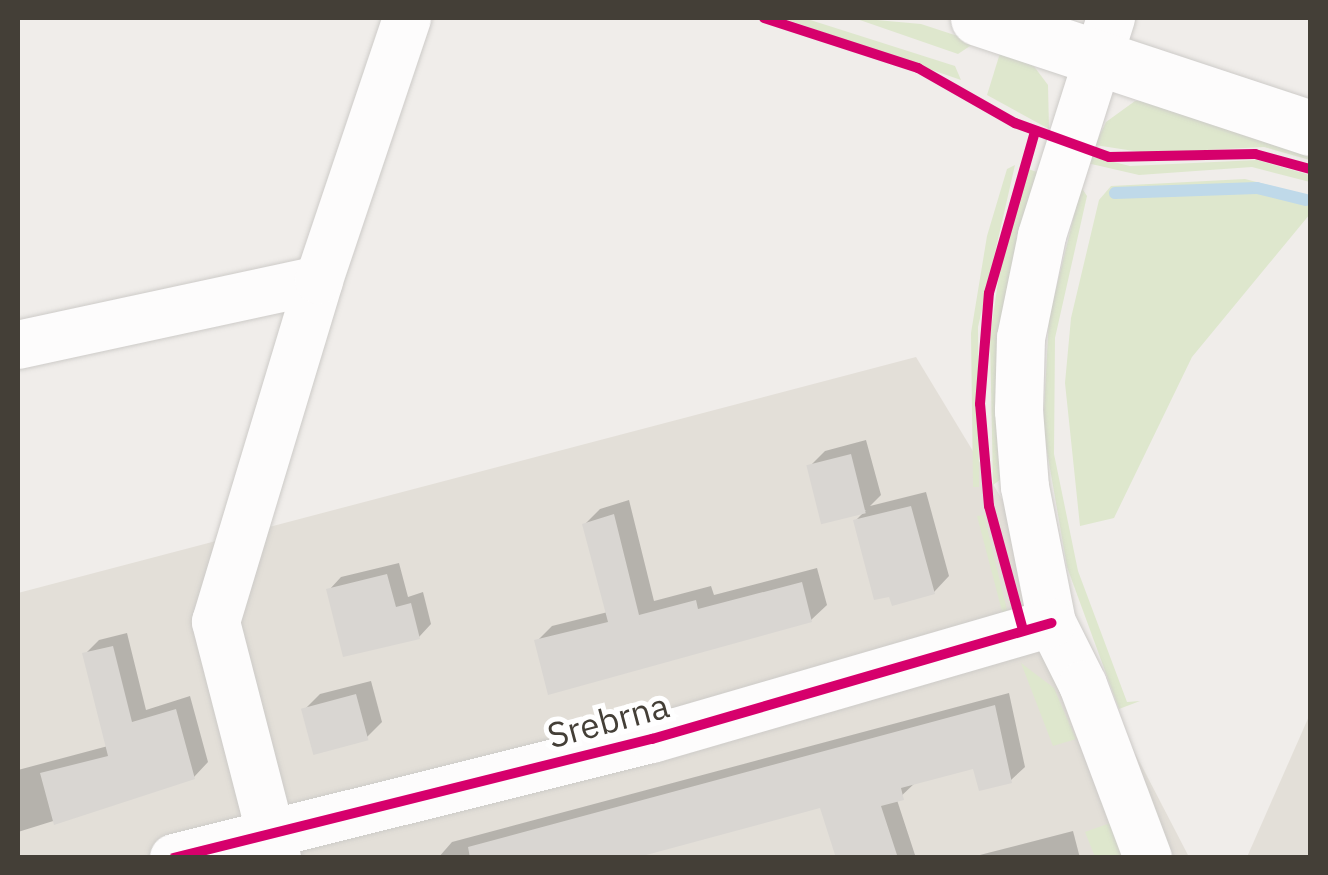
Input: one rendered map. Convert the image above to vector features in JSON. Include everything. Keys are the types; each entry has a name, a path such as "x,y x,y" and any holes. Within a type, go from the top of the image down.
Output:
{"street":[{"path":"273,846 216,622 319,280 407,18"},
{"path":"978,18 1104,38 1310,128"},
{"path":"1104,38 1042,236 1021,338 1025,486 1052,623 1083,685 1148,858"},
{"path":"18,346 319,280"},
{"name":"Srebrna","path":"174,858 273,846 1052,623"}],"shaded area":[{"path":"916,357 1011,514 1189,857 18,858 18,593"},
{"path":"1310,714 1310,857 1247,857"}],"green space":[{"path":"782,18 804,18 955,66 961,80"},
{"path":"854,18 921,24 976,42 958,54"},
{"path":"1001,50 1033,65 1048,85 1049,129 987,95"},
{"path":"1135,101 1153,101 1310,151 1310,160 1264,147 1147,153 1095,145 1106,122"},
{"path":"1089,156 1130,166 1257,160 1310,175 1310,182 1252,167 1139,175 1087,163"},
{"path":"1015,165 978,327 979,487 973,487 971,333 987,236 1007,169"},
{"path":"1028,169 1037,172 1000,334 1001,479 993,485 990,336 1001,262"},
{"path":"1245,179 1310,196 1310,214 1192,357 1114,518 1080,526 1065,383 1071,318 1099,200 1111,186"},
{"path":"1081,187 1087,196 1055,338 1054,454 1078,571 1127,702 1140,701 1119,709 1067,567 1043,428 1049,318"},
{"path":"984,515 1007,610 1003,615 977,516"},
{"path":"1021,663 1054,688 1076,739 1053,746"},
{"path":"1110,823 1122,857 1095,857 1085,832"}],"building":[{"path":"851,454 866,513 821,524 806,465"},
{"path":"911,506 935,594 892,606 889,597 874,600 853,520"},
{"path":"614,514 639,615 696,600 698,609 802,582 812,622 548,695 534,640 608,622 582,524"},
{"path":"387,574 396,607 411,603 420,639 343,657 326,589"},
{"path":"113,646 132,722 176,709 195,779 54,825 40,773 108,756 82,653"},
{"path":"356,694 368,740 313,755 301,709"},
{"path":"995,705 1012,783 979,791 973,769 901,788 904,800 881,806 898,858 836,858 820,808 635,858 470,858 468,847"}],"waterway":[{"path":"1115,193 1257,188 1306,200"}],"cycle path":[{"path":"764,18 918,68 1015,123 1109,157 1255,154 1310,169"},
{"path":"1023,630 989,506 980,404 989,293 1035,132"},
{"path":"174,858 652,739 1052,623"}]}
